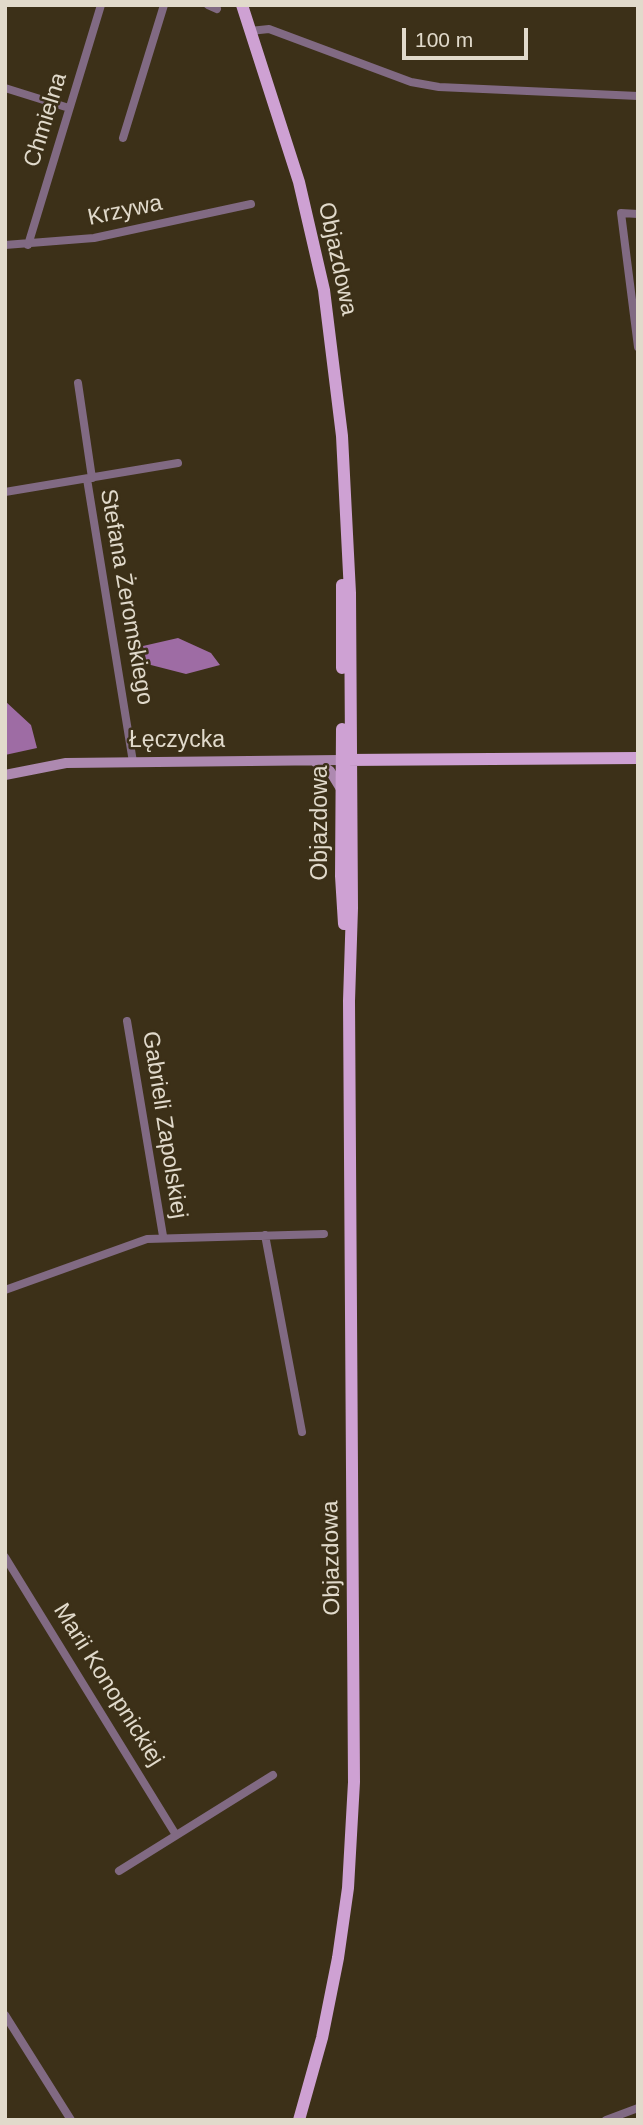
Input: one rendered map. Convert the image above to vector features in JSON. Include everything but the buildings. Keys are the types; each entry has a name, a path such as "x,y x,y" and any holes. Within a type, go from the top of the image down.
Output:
{"main road":[{"name":"Objazdowa","path":"242,5 299,183 324,290 341,424 345,529 342,542 346,760 352,943 349,991"},
{"path":"346,760 638,758"},
{"name":"Objazdowa","path":"299,2120 322,2038 338,1958 353,1817 349,991 341,876 342,791 346,760"}],"street":[{"name":"Chmielna","path":"28,246 101,5"},
{"path":"123,138 164,5"},
{"path":"208,5 217,9"},
{"path":"250,31 269,29 411,82 439,87 638,96"},
{"path":"5,88 69,108"},
{"name":"Krzywa","path":"5,245 28,246 94,238 251,204"},
{"path":"638,214 621,213 638,347"},
{"name":"Stefana Żeromskiego","path":"78,383 133,762"},
{"path":"5,492 178,463"},
{"path":"312,760 330,771 342,791"},
{"name":"Łęczycka","path":"5,775 66,763 346,760"},
{"name":"Gabrieli Zapolskiej","path":"127,1021 163,1236"},
{"path":"5,1290 147,1239 163,1236 324,1234"},
{"path":"265,1235 302,1432"},
{"name":"Marii Konopnickiej","path":"5,1557 176,1835"},
{"path":"119,1871 273,1775"},
{"path":"5,2015 71,2120"},
{"path":"606,2120 638,2108"}],"shaded area":[{"path":"178,638 211,653 220,665 186,674 147,664 143,646"},
{"path":"5,701 31,725 37,748 5,755"}]}
